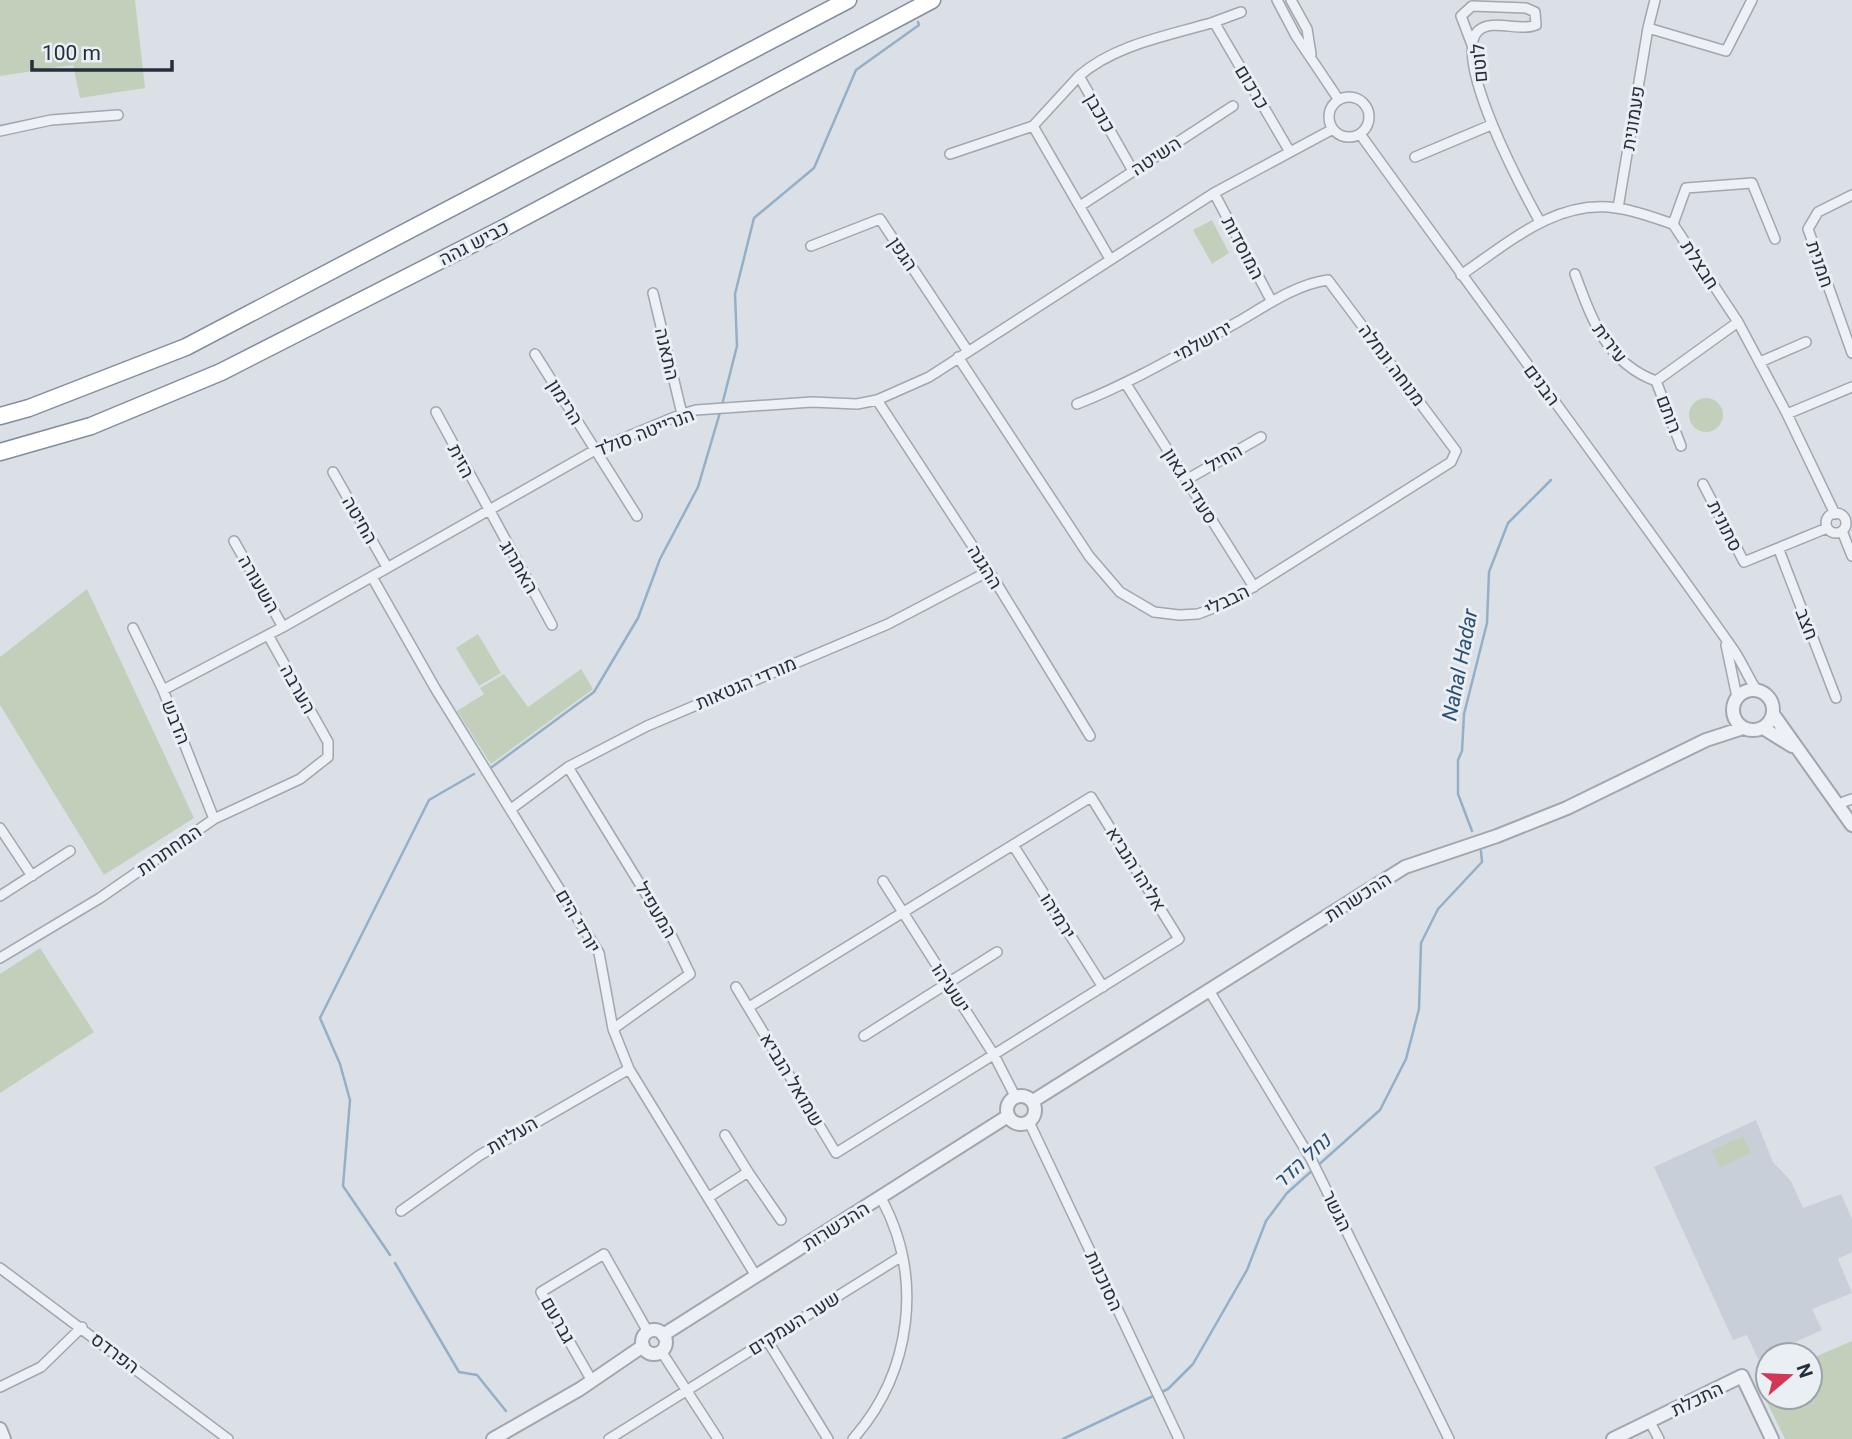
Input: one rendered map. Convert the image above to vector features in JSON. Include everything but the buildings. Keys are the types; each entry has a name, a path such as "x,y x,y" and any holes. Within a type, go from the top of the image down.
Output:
{"highway":[{"name":"כביש גהה","path":"0,415 29,408 186,347 848,0"},
{"name":"כביש גהה","path":"0,452 91,426 221,372 502,229 932,0"}],"street":[{"path":"1277,0 1296,36 1312,56 1339,100"},
{"path":"1291,0 1307,29 1312,56"},
{"name":"פעמונית","path":"1618,208 1655,0"},
{"path":"1648,28 1726,51 1752,0"},
{"name":"לוטם","path":"1474,50 1477,32 1486,26 1530,28 1536,25 1535,12 1525,8 1472,6 1461,16 1474,50 1491,125 1515,178 1540,222"},
{"path":"1079,76 1090,66 1125,49 1241,12"},
{"name":"כרכום","path":"1214,22 1290,152"},
{"name":"כוכבן","path":"950,154 1033,126 1079,76 1133,171"},
{"path":"1339,100 1359,100 1368,110 1368,124 1360,134 1343,136 1333,129 1329,116 1339,100"},
{"name":"השיטה","path":"1080,206 1233,106"},
{"path":"0,131 51,120 118,115"},
{"path":"1415,157 1491,125"},
{"path":"1033,126 1110,258"},
{"path":"1214,193 1333,129"},
{"name":"הבנים","path":"1360,134 1617,484 1757,691"},
{"path":"1673,223 1686,188 1752,183 1775,239"},
{"name":"הנרייטה סולד","path":"163,690 283,627 595,450 681,414 696,410 812,402 857,404 877,400 929,377 1214,193"},
{"name":"המוסדות","path":"1214,193 1272,302"},
{"name":"חמנית","path":"1852,195 1818,212 1808,229 1852,353"},
{"name":"חבצלת","path":"1461,275 1540,222 1571,211 1596,206 1618,208 1673,223 1738,322 1835,513"},
{"name":"הגפן","path":"811,246 880,219 967,350"},
{"name":"עירית","path":"1575,274 1594,324 1622,363 1636,374 1656,381"},
{"name":"ירושלמי","path":"1077,404 1126,384 1272,302 1317,281 1328,280"},
{"name":"מנוחה ונחלה","path":"1328,280 1455,451"},
{"name":"התאנה","path":"653,293 681,414"},
{"path":"1656,381 1738,322"},
{"path":"1760,362 1806,342"},
{"name":"הרימון","path":"535,354 637,516"},
{"name":"הבבלי","path":"958,357 1088,556 1120,592 1154,612 1188,615 1229,602 1451,462 1455,451"},
{"name":"רותם","path":"1656,381 1681,446"},
{"name":"סעדיה גאון","path":"1126,384 1254,587"},
{"path":"1787,414 1852,387"},
{"name":"ההגנה","path":"877,400 989,571 1090,736"},
{"name":"הזית","path":"436,412 487,510"},
{"name":"החיל","path":"1186,480 1261,437"},
{"name":"החיטה","path":"332,472 387,568"},
{"name":"סתונית","path":"1703,484 1744,562 1779,550 1827,528"},
{"name":"האתרוג","path":"487,510 552,625"},
{"path":"1842,531 1833,533 1827,528 1826,520 1835,513 1845,520 1842,531 1852,556"},
{"name":"השעורה","path":"234,541 283,627"},
{"name":"חצב","path":"1779,550 1836,698"},
{"name":"מורדי הגטאות","path":"511,809 568,767 711,697 888,624 989,571"},
{"name":"יורדי הים","path":"372,577 435,688 599,953 613,1029 629,1069 756,1276"},
{"name":"הדבש","path":"133,628 163,690 214,819"},
{"name":"הערבה","path":"268,635 328,742"},
{"name":"הבנים","path":"1723,637 1735,674 1737,697"},
{"path":"1773,714 1763,728 1752,731 1743,728 1732,713 1737,697 1746,691 1757,691 1771,700 1773,714 1852,825"},
{"name":"ההכשרות","path":"1706,740 1732,713"},
{"name":"ההכשרות","path":"1033,1101 1405,867 1497,836 1567,808 1706,740 1743,728"},
{"path":"1763,728 1802,753"},
{"name":"המחתרות","path":"0,958 100,898 214,819 300,779 328,757 328,742"},
{"name":"המעפיל","path":"568,767 670,933 690,974 613,1029"},
{"name":"אליהו הנביא","path":"748,1007 1091,797 1179,939 835,1153"},
{"path":"1838,804 1852,799"},
{"path":"0,828 32,876"},
{"name":"ירמיהו","path":"1013,845 1102,987"},
{"path":"0,896 70,851"},
{"name":"ישעיהו","path":"883,881 994,1055 1015,1096"},
{"path":"863,1036 997,952"},
{"name":"שמואל הנביא","path":"736,987 835,1153"},
{"name":"הגשר","path":"1210,992 1311,1159 1449,1439"},
{"name":"העליות","path":"401,1211 480,1155 629,1069"},
{"path":"1024,1095 1033,1101 1035,1115 1029,1122 1019,1124 1008,1116 1007,1107 1015,1096 1024,1095"},
{"name":"ההכשרות","path":"663,1335 1008,1116"},
{"name":"הסוכנות","path":"1029,1122 1179,1439"},
{"path":"725,1135 781,1220"},
{"path":"709,1197 748,1172"},
{"path":"853,1439 881,1402 904,1341 908,1303 902,1256 891,1215 881,1198"},
{"name":"גברעם","path":"592,1381 541,1292 604,1254 648,1332"},
{"name":"שער העמקים","path":"610,1439 902,1256"},
{"name":"הפרדס","path":"0,1268 228,1439"},
{"path":"0,1387 41,1367 82,1327"},
{"path":"493,1439 592,1381 643,1346 648,1332 657,1330 663,1335 666,1342 662,1351"},
{"path":"767,1340 828,1439"},
{"path":"643,1346 652,1353 662,1351"},
{"path":"662,1351 718,1439"},
{"name":"התכלת","path":"1613,1439 1742,1376 1772,1439"},
{"path":"1650,1422 1659,1439"},
{"path":"0,1429 4,1439"}],"shaded area":[{"path":"1756,1120 1773,1162 1791,1181 1803,1208 1841,1194 1852,1219 1852,1252 1838,1259 1852,1293 1812,1309 1822,1330 1798,1341 1754,1341 1754,1350 1747,1335 1733,1340 1654,1167"}],"green space":[{"path":"0,0 135,0 145,88 80,98 73,65 0,76"},
{"path":"1212,220 1229,253 1212,264 1193,230"},
{"path":"1706,398 1718,403 1723,415 1718,427 1706,432 1694,427 1689,415 1694,403"},
{"path":"87,589 194,818 104,875 0,705 0,657"},
{"path":"478,634 501,673 479,686 456,648"},
{"path":"581,669 593,689 491,764 457,711 484,694 480,688 504,674 528,707"},
{"path":"40,948 94,1032 0,1093 0,974"},
{"path":"1743,1136 1751,1153 1720,1168 1712,1150"},
{"path":"1852,1341 1852,1439 1785,1439 1771,1411 1824,1411 1824,1353"}],"waterway":[{"path":"492,767 594,692 638,618 660,559 698,487 721,409 737,346 735,294 754,218 814,168 856,70 919,25 918,22"},
{"name":"Nahal Hadar","path":"1472,831 1458,794 1458,760 1462,751 1464,714 1487,623 1489,572 1508,523 1551,480"},
{"path":"390,1255 343,1186 350,1100 340,1064 320,1018 429,800 474,774"},
{"name":"נחל הדר","path":"1063,1439 1168,1389 1193,1364 1247,1270 1266,1221 1287,1193 1380,1110 1406,1059 1419,1009 1421,943 1438,909 1482,862 1481,851"},
{"path":"395,1263 459,1372 477,1375 506,1411"}]}
